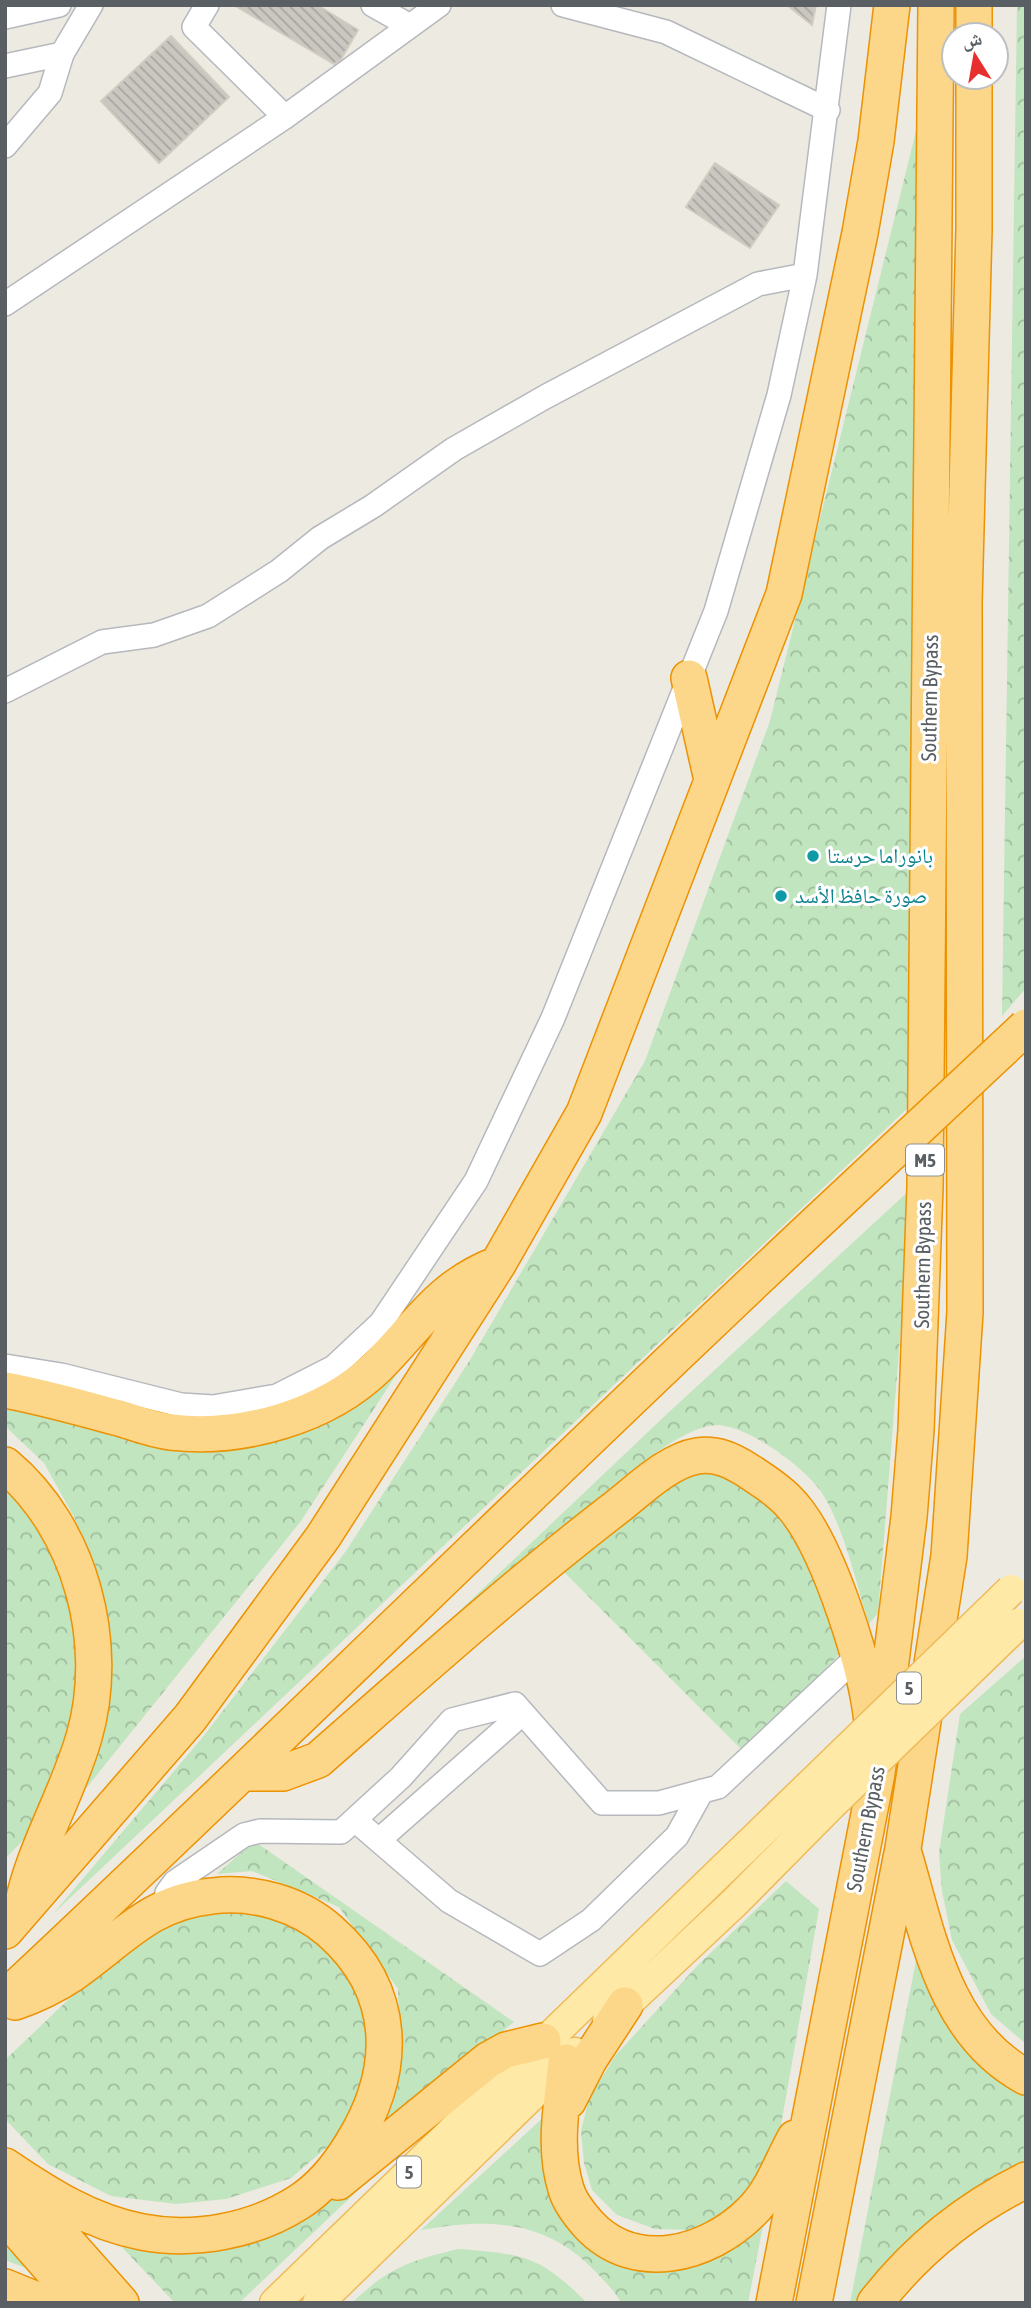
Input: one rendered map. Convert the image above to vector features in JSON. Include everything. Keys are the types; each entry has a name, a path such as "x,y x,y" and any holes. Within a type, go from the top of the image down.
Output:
{"highway":[{"path":"13,1924 190,1718 315,1548 498,1264 584,1112 784,594 860,233 876,141 892,5"},
{"name":"Southern Bypass","path":"774,2303 877,1773 909,1517 922,1342 936,5"},
{"name":"Southern Bypass","path":"814,2303 903,1848 949,1556 965,1312 964,602 974,229 974,91"},
{"path":"689,678 712,780"},
{"path":"5,1998 246,1773 671,1359 1026,1027"},
{"path":"5,1390 41,1397 169,1432 228,1431 285,1420 313,1410 348,1389 377,1367 449,1289 498,1264"},
{"path":"246,1773 283,1773 318,1760 541,1567 670,1468 698,1456 719,1457 738,1465 773,1487 797,1511 835,1589 858,1656 870,1697 877,1773"},
{"path":"5,1465 39,1499 72,1557 89,1618 92,1648 90,1708 84,1737 13,1924"},
{"path":"903,1848 936,1961 957,2011 995,2056 1026,2077"},
{"path":"5,2006 34,1995 71,1975 140,1920 188,1899 242,1895 271,1899 298,1909 323,1924 344,1943 362,1966 375,1992 383,2020 386,2049 382,2077 372,2106 344,2158 325,2181 301,2201"},
{"path":"560,2121 589,2060 625,2005"},
{"path":"5,2166 80,2213 143,2232 176,2235 220,2232 274,2217 352,2172 488,2060 506,2050 554,2051 561,2171 567,2193 579,2213 595,2230 614,2244 636,2252 660,2255 688,2250 712,2241 753,2210 769,2190 798,2133 811,2116"},
{"path":"5,2172 121,2303"},
{"path":"874,2303 894,2277 936,2237 983,2203 1026,2180"},
{"path":"5,2216 81,2303"},
{"path":"5,2287 44,2303"}],"main road":[{"name":"5","path":"318,2303 554,2051 625,2005 734,1902 820,1796 1018,1582"},
{"name":"5","path":"275,2303 554,2051 820,1796 1023,1621"}],"street":[{"path":"5,17 59,5"},
{"path":"5,146 50,93 62,54 91,5"},
{"path":"207,5 194,27 285,117"},
{"path":"373,5 410,26"},
{"path":"5,304 285,117 439,5"},
{"path":"563,5 666,32 828,110"},
{"path":"5,1366 61,1375 181,1405 213,1407 245,1404 307,1383 334,1367 359,1347 382,1323 476,1181 553,1018 716,611 779,395 805,275 828,110 839,5"},
{"path":"5,66 62,54"},
{"path":"5,691 102,642 154,635 208,616 279,571 320,538 373,506 454,449 758,284 805,275"},
{"path":"163,1908 167,1893 175,1882 244,1835 260,1830 341,1832 401,1777 452,1720 515,1704 602,1803 659,1803 718,1787 858,1656"},
{"path":"379,1840 523,1713"},
{"path":"355,1820 449,1901 540,1954 591,1920 677,1836 702,1791"}],"green space":[{"path":"1017,5 1026,5 1026,988 1002,1016"},
{"path":"921,111 911,1105 53,1914 202,1738 346,1551 470,1360 645,1061 770,721"},
{"path":"912,1188 878,1613 869,1624 843,1537 820,1490 801,1470 774,1449 746,1433 719,1425 698,1429 645,1461 412,1656 668,1413"},
{"path":"411,1352 301,1521 71,1807 106,1625 96,1572 74,1517 44,1463 5,1426 5,1392 167,1432"},
{"path":"717,1456 793,1510 844,1649 746,1754 559,1567 622,1513"},
{"path":"5,1465 70,1578 81,1687 73,1736 27,1836 5,1859"},
{"path":"1026,1656 1026,2044 991,2014 952,1940 942,1891 939,1853 960,1714"},
{"path":"254,1841 514,2022 368,2139 401,2069 398,1989 339,1907 252,1871 217,1874"},
{"path":"786,1881 819,1909 774,2165 719,2220 691,2230 655,2229 617,2215 592,2190 584,2163 581,2131 589,2098 616,2055 697,1966"},
{"path":"245,1900 323,1927 369,1996 373,2066 346,2131 291,2178 226,2199 176,2204 111,2196 48,2164 5,2119 5,2060 160,1912"},
{"path":"924,1919 949,1988 1026,2073 1026,2162 991,2180 859,2303 850,2303"},
{"path":"559,2103 564,2193 655,2254 765,2215 748,2303 621,2303 608,2285 574,2252 555,2240 534,2232 492,2224 421,2230"},
{"path":"429,2123 239,2303 175,2303 96,2220 198,2239"},
{"path":"5,2230 44,2275 5,2260"},
{"path":"458,2249 499,2253 529,2260 556,2275 587,2303 352,2303 389,2273 426,2257"}],"building":[{"path":"234,5 317,5 358,30 341,59 334,64"},
{"path":"787,5 816,5 812,25"},
{"path":"171,36 229,97 159,163 101,101"},
{"path":"715,163 779,205 750,248 686,207"}],"place":[{"name":"بانوراما حرستا","path":"813,856"},
{"name":"صورة حافظ الأسد","path":"781,896"}]}
